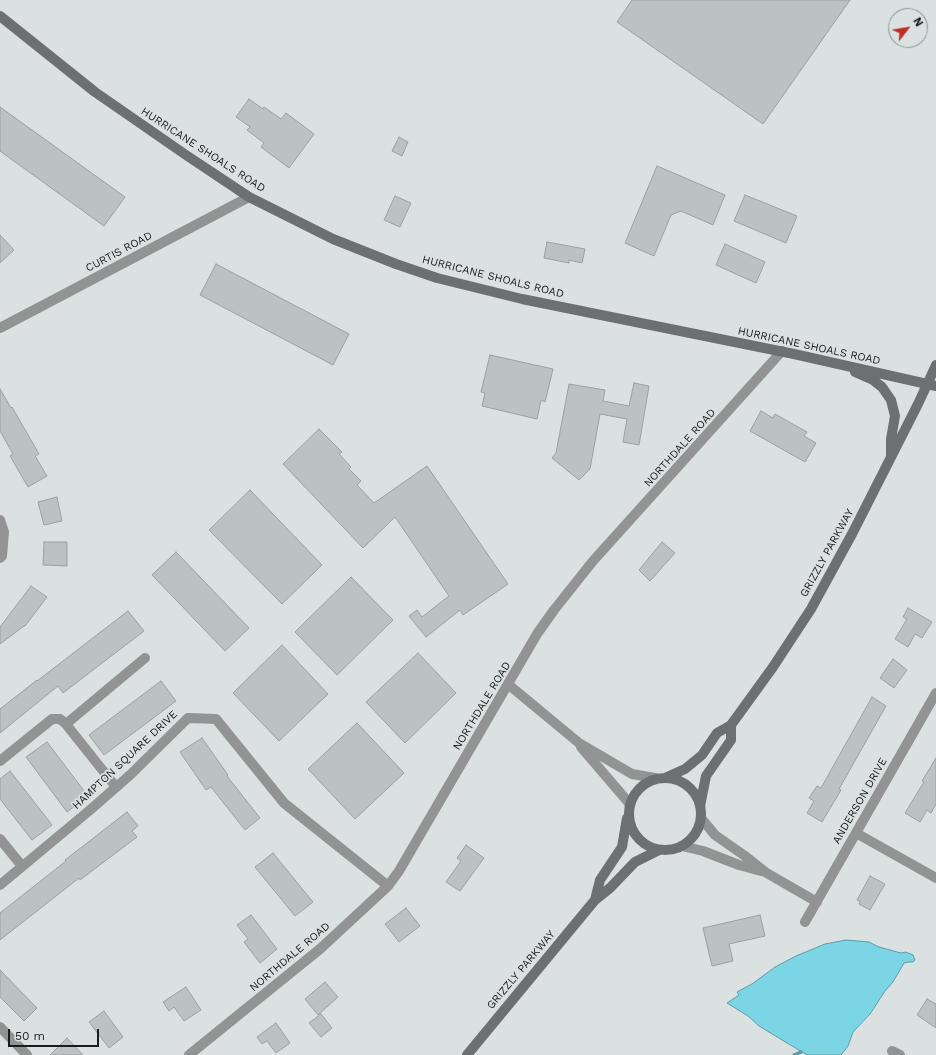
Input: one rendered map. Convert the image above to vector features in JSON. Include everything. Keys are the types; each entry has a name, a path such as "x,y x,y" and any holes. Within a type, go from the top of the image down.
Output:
{"street":[{"name":"HURRICANE SHOALS ROAD","path":"0,16 95,92 249,197 333,239 396,264 437,278 522,299 849,366 932,385"},
{"name":"CURTIS ROAD","path":"0,328 249,197"},
{"name":"NORTHDALE ROAD","path":"189,1055 320,949 388,886 399,871 445,790 509,685 538,634 554,610 593,561 782,352"},
{"name":"GRIZZLY PARKWAY","path":"667,777 685,769 702,755 716,733 731,725 773,667 811,609 891,458 932,385 936,365"},
{"path":"849,366 857,373 882,386 891,400 895,416 891,439 891,458"},
{"path":"0,520 4,532 2,556 0,558"},
{"path":"66,724 145,658"},
{"path":"509,685 579,743 632,774 655,778 667,777 678,780 689,786 696,795 700,806 701,818 698,829 692,839 682,846 671,850 659,850 647,846 637,838 631,828 628,816 629,803 635,792 644,783 655,778"},
{"name":"ANDERSON DRIVE","path":"804,922 817,902 936,693"},
{"name":"HAMPTON SQUARE DRIVE","path":"0,885 116,787 188,718 216,719 284,803 388,886"},
{"path":"0,761 52,719 60,719 66,724 116,787"},
{"name":"GRIZZLY PARKWAY","path":"700,806 706,776 731,740 731,725"},
{"path":"579,743 629,803"},
{"name":"GRIZZLY PARKWAY","path":"595,900 600,880 622,847 628,816"},
{"path":"701,818 715,835 765,872 817,902"},
{"path":"856,833 936,878"},
{"path":"0,839 22,866"},
{"path":"682,846 703,851 765,872"},
{"name":"GRIZZLY PARKWAY","path":"467,1055 595,900 610,888 635,862 659,850"},
{"path":"2,1032 27,1055"}],"water":[{"path":"846,940 869,942 879,947 901,953 906,952 913,955 915,960 913,962 904,963 893,982 885,991 870,1014 853,1032 848,1046 841,1055 807,1055 759,1026 748,1016 727,1003 739,995 737,992 752,984 775,967 796,956 825,944"}],"building":[{"path":"632,0 850,0 763,124 617,22"},
{"path":"249,99 281,119 286,113 314,134 289,168 261,147 264,143 247,130 250,127 236,117"},
{"path":"0,107 125,197 104,226 0,151"},
{"path":"399,137 408,142 402,156 392,151"},
{"path":"657,166 725,195 713,225 681,211 671,215 654,256 625,243"},
{"path":"745,195 797,216 786,243 734,221"},
{"path":"395,196 411,203 400,227 384,220"},
{"path":"0,235 14,250 0,263"},
{"path":"547,242 585,249 582,263 569,260 569,263 544,258"},
{"path":"725,244 765,262 756,283 716,265"},
{"path":"216,264 349,334 333,365 200,295"},
{"path":"490,355 553,369 545,402 541,400 537,419 482,406 485,393 481,392"},
{"path":"634,383 649,386 639,445 623,442 627,419 600,414 590,469 579,480 552,458 556,453 569,384 605,390 603,401 629,406"},
{"path":"0,389 39,454 35,456 47,476 28,487 10,456 13,454 0,431"},
{"path":"761,411 773,418 775,414 807,432 804,436 816,443 805,462 750,431"},
{"path":"319,429 342,452 339,454 351,467 349,469 361,481 357,485 374,503 427,466 508,584 463,615 460,610 426,637 409,616 417,610 422,617 449,596 395,517 363,548 283,464"},
{"path":"250,490 322,565 282,604 209,530"},
{"path":"57,497 62,521 44,525 38,502"},
{"path":"44,542 67,542 67,566 43,565"},
{"path":"662,542 675,553 650,581 639,570"},
{"path":"176,552 249,628 225,651 152,575"},
{"path":"351,577 393,620 337,675 295,632"},
{"path":"31,586 47,597 25,626 0,644 0,627"},
{"path":"908,608 932,622 922,638 915,634 908,647 895,639 907,619 903,617"},
{"path":"128,611 144,631 63,693 58,686 0,733 0,709"},
{"path":"282,645 328,694 279,741 233,693"},
{"path":"418,653 456,693 405,743 366,702"},
{"path":"893,659 907,670 894,688 880,678"},
{"path":"161,681 176,701 104,755 89,735"},
{"path":"872,697 886,706 822,822 807,813 814,801 809,798 817,786 821,788"},
{"path":"357,723 404,773 355,819 308,769"},
{"path":"202,738 228,775 227,776 260,818 245,830 211,787 206,790 180,752"},
{"path":"47,742 88,796 67,812 26,757"},
{"path":"936,758 936,804 931,813 927,810 920,822 905,813 924,782 922,781"},
{"path":"10,771 52,825 32,840 0,799 0,779"},
{"path":"127,812 138,826 132,831 137,837 80,880 79,878 0,940 0,913"},
{"path":"466,845 484,858 460,891 446,882 461,861 457,858"},
{"path":"273,853 313,902 295,916 255,867"},
{"path":"870,876 885,884 870,910 859,904 860,901 857,900"},
{"path":"406,908 420,926 399,942 385,924"},
{"path":"251,915 277,949 260,963 244,942 248,939 237,925"},
{"path":"760,915 765,936 729,944 733,961 712,966 703,928"},
{"path":"0,970 37,1008 24,1021 0,997"},
{"path":"325,982 338,997 318,1015 305,999"},
{"path":"186,987 201,1010 184,1021 174,1007 169,1011 163,1002"},
{"path":"927,999 936,1004 936,1028 917,1015"},
{"path":"104,1011 123,1037 109,1048 89,1022"},
{"path":"321,1014 332,1028 321,1037 309,1023"},
{"path":"276,1023 290,1043 276,1053 267,1041 262,1044 257,1037"},
{"path":"67,1038 83,1055 50,1055"}],"waterway":[{"path":"794,1055 801,1052"}]}
